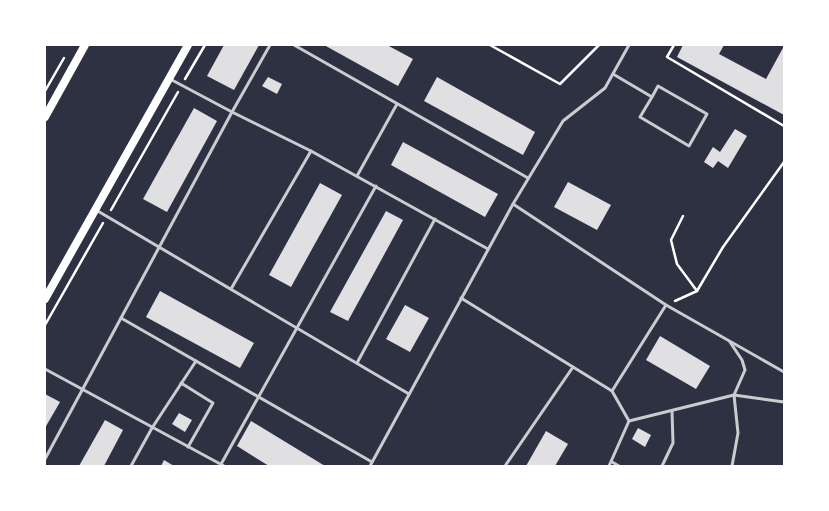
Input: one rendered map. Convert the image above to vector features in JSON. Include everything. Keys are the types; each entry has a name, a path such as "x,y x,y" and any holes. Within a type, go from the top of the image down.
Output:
{"main road":[{"path":"45,117 85,45"},
{"path":"45,299 188,45"}],"lane":[{"path":"45,459 232,112 270,45"},
{"path":"294,45 528,178"},
{"path":"370,466 513,204 563,121 605,88 629,45"},
{"path":"613,74 652,97"},
{"path":"170,79 311,151 488,249"},
{"path":"658,86 707,114 689,146 640,117 652,97 658,86"},
{"path":"357,176 397,104"},
{"path":"231,289 311,151"},
{"path":"45,369 222,465 376,186"},
{"path":"513,204 666,305 784,372"},
{"path":"96,210 409,394"},
{"path":"357,363 435,219"},
{"path":"461,298 612,391 629,421"},
{"path":"612,391 666,305"},
{"path":"121,318 372,462"},
{"path":"729,341 742,360 745,370 734,395 738,433 732,466"},
{"path":"131,466 152,428 196,361"},
{"path":"505,466 573,367"},
{"path":"181,383 213,403 188,446"},
{"path":"629,421 734,395 784,402"},
{"path":"662,466 673,442 672,411"},
{"path":"609,466 629,421"},
{"path":"612,462 619,466"}],"path":[{"path":"45,325 205,45"},
{"path":"490,45 560,84 599,45"},
{"path":"674,45 667,57 784,126"},
{"path":"45,91 67,52"},
{"path":"666,305 697,291 723,247 784,162"},
{"path":"683,216 671,240 677,264 697,291"}],"building":[{"path":"224,45 259,45 234,90 207,76"},
{"path":"324,45 387,45 413,59 398,86"},
{"path":"683,45 724,45 719,54 766,79 784,46 784,115 677,57"},
{"path":"268,77 282,84 277,94 262,86"},
{"path":"437,77 535,132 523,155 424,101"},
{"path":"194,108 217,121 167,212 143,199"},
{"path":"735,129 747,136 728,168 718,161 713,168 704,162 713,147 720,152"},
{"path":"403,142 498,194 485,217 391,165"},
{"path":"568,182 611,205 597,230 554,207"},
{"path":"320,183 342,195 291,287 269,275"},
{"path":"386,211 403,220 348,321 330,312"},
{"path":"160,291 254,343 240,368 146,317"},
{"path":"405,305 429,318 410,352 386,339"},
{"path":"660,336 710,366 696,389 646,360"},
{"path":"45,394 60,402 45,428"},
{"path":"179,413 192,420 185,432 172,424"},
{"path":"105,420 123,430 104,466 79,466"},
{"path":"251,421 325,466 269,466 237,446"},
{"path":"638,428 651,435 645,447 632,439"},
{"path":"546,431 568,444 555,466 526,466"},
{"path":"164,460 174,466 161,466"}]}
